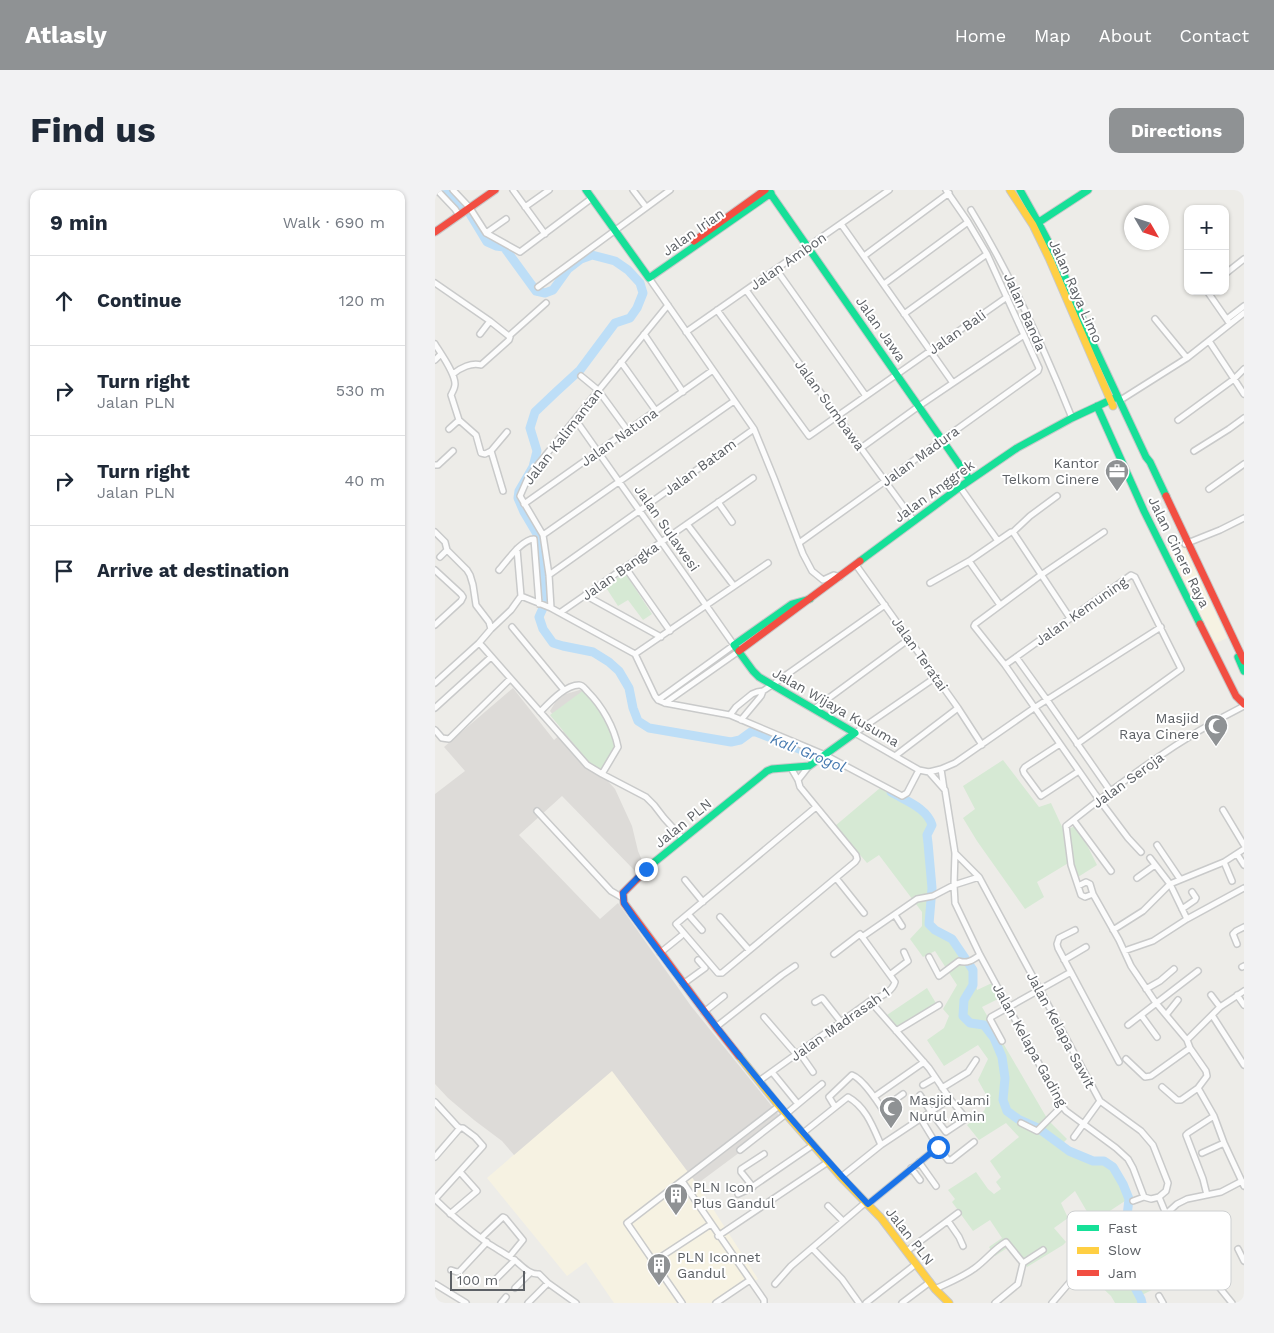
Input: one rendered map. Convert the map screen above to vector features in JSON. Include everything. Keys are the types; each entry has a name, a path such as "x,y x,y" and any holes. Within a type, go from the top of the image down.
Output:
{"street":[{"path":"453,190 470,208 486,233 519,252 592,198"},
{"path":"435,232 495,190"},
{"path":"513,190 545,234"},
{"path":"525,207 549,190"},
{"path":"587,190 754,429 799,543 812,570 823,580 834,575 840,577"},
{"path":"633,190 646,207"},
{"path":"537,287 669,190"},
{"name":"Jalan Ambon","path":"687,332 889,190"},
{"name":"Jalan Raya Limo","path":"1011,190 1036,224"},
{"name":"Jalan Raya Limo","path":"1020,190 1053,267 1116,401"},
{"path":"1036,224 1088,190"},
{"name":"Jalan Jawa","path":"770,191 971,480"},
{"name":"Jalan Irian","path":"648,276 770,191"},
{"path":"861,448 1024,335 987,254 947,192 863,256"},
{"path":"437,193 456,210 459,216"},
{"name":"Jalan Banda","path":"971,210 1011,281 1071,418"},
{"path":"486,233 506,219"},
{"path":"884,284 968,222"},
{"path":"841,224 953,383"},
{"path":"905,314 987,254"},
{"path":"1229,271 1244,259"},
{"path":"776,269 866,396"},
{"path":"435,283 509,336"},
{"name":"Jalan Sumbawa","path":"747,290 914,521"},
{"path":"1210,295 1229,321"},
{"name":"Jalan Bali","path":"717,310 809,436 1007,297"},
{"path":"453,374 469,365 481,364 509,340 509,336 517,327 546,303"},
{"name":"Jalan Kalimantan","path":"550,608 549,575 543,535 519,496 529,476 668,305"},
{"path":"1116,401 1187,358 1209,340 1244,306"},
{"path":"1229,321 1244,313"},
{"path":"1155,319 1187,358"},
{"path":"481,334 490,321"},
{"path":"644,334 683,392"},
{"name":"Jalan Madura","path":"799,543 1038,371 1039,367 1024,335"},
{"path":"1209,340 1244,394"},
{"path":"435,344 453,374 455,387 451,395 459,420 476,435 481,453 485,454 491,451 507,432"},
{"path":"435,360 441,354"},
{"path":"621,362 656,411"},
{"path":"1178,420 1244,369"},
{"name":"Jalan Natuna","path":"524,504 713,370"},
{"path":"581,376 599,390 628,431"},
{"path":"543,535 735,401"},
{"name":"Jalan Anggrek","path":"665,703 739,652 959,487 1017,448 1071,418 1116,401"},
{"name":"Jalan Cinere Raya","path":"1116,401 1146,458 1147,464 1244,661"},
{"name":"Jalan Cinere Raya","path":"1098,409 1231,688 1244,705"},
{"path":"1194,451 1229,430 1244,418"},
{"name":"Jalan Sulawesi","path":"575,419 739,652"},
{"path":"449,429 459,420"},
{"name":"Jalan Batam","path":"549,575 754,429"},
{"path":"435,465 438,465 453,451"},
{"path":"491,451 503,490"},
{"path":"1209,489 1244,464"},
{"name":"Jalan Bangka","path":"561,612 753,478"},
{"path":"959,487 998,541"},
{"path":"930,583 969,561 1013,532 1030,516 1057,496"},
{"path":"718,502 732,522"},
{"path":"1187,544 1244,518"},
{"path":"687,524 734,586"},
{"path":"435,532 445,542 447,550 470,575 475,605 489,622 491,629"},
{"path":"1013,532 1070,618"},
{"path":"1104,532 1000,604 974,624 974,626 1005,665 1128,838 1141,852"},
{"path":"499,570 528,539 535,540 540,604"},
{"name":"Jalan Cinere Raya","path":"1187,544 1244,671"},
{"path":"435,683 479,643 511,610 521,596 517,549"},
{"path":"440,557 447,550"},
{"path":"969,561 1000,604"},
{"path":"635,654 768,563"},
{"name":"Jalan Teratai","path":"856,565 959,708 983,745"},
{"path":"625,567 670,631"},
{"path":"435,570 463,597 435,625"},
{"name":"Jalan Kemuning","path":"1005,665 1131,575 1135,577 1161,627"},
{"path":"585,595 661,637"},
{"path":"521,596 561,612 635,654 658,700 665,703 730,715 823,757 902,796 907,793 919,770"},
{"name":"Jalan Anggrek","path":"658,700 792,604 809,599"},
{"path":"730,715 752,694 763,691 772,685 885,605"},
{"path":"512,627 564,690"},
{"path":"945,790 929,772 955,763 1034,708 1161,627 1181,670 1077,744"},
{"path":"814,709 909,639"},
{"path":"479,643 587,765 646,796 683,839"},
{"name":"Jalan Wijaya Kusuma","path":"739,652 759,677 919,770 929,772"},
{"path":"722,653 727,660"},
{"path":"1016,656 1111,792"},
{"path":"435,708 491,657"},
{"path":"855,733 936,677"},
{"path":"435,730 442,738 449,739 510,679"},
{"path":"540,712 564,690 578,685 583,686 597,701 617,741 618,747 602,774"},
{"path":"741,720 763,691"},
{"name":"Jalan Seroja","path":"1078,886 1071,865 1066,826 1179,744 1244,705"},
{"path":"895,756 959,708"},
{"name":"Jalan PLN","path":"855,733 809,766 772,768 767,771 637,877 623,893 623,898 632,915 715,1027 779,1106 841,1177 881,1218 907,1250 944,1302"},
{"path":"1060,744 1024,768 1024,773 1041,796 1079,771"},
{"path":"799,780 809,766"},
{"path":"791,768 799,780 799,786 856,855 857,859 721,973 718,973 676,924 816,808"},
{"name":"Jalan Kelapa Gading","path":"941,769 955,853 953,885 955,904 980,955 1062,1106 1128,1159 1144,1197"},
{"path":"1223,810 1244,845"},
{"path":"537,811 611,891 623,898"},
{"path":"1074,821 1111,871"},
{"path":"1157,845 1180,879"},
{"path":"1113,930 1143,911 1170,884 1224,862 1244,849"},
{"name":"Jalan Kelapa Sawit","path":"955,853 979,878 1100,1101 1141,1131 1153,1144 1168,1183 1166,1190 1159,1197"},
{"path":"1237,854 1244,865"},
{"path":"1150,858 1170,884 1187,919"},
{"path":"1224,862 1232,881"},
{"path":"1137,878 1155,865"},
{"path":"836,878 863,913"},
{"path":"834,954 917,899 930,897 953,885 979,878"},
{"path":"685,880 703,902"},
{"path":"1093,894 1083,897 1078,886 1088,882 1090,884 1093,894 1131,966 1156,1003 1187,1040 1190,1048 1206,1071 1207,1076 1198,1088 1181,1100 1177,1100 1162,1087"},
{"path":"1124,951 1153,941 1187,919 1244,888"},
{"path":"1182,908 1195,900 1196,898 1192,892"},
{"path":"688,914 702,930"},
{"path":"895,915 902,926"},
{"path":"720,917 749,950"},
{"path":"1237,944 1233,934 1244,927"},
{"path":"1075,930 1059,938 1057,941 1058,948 1119,1062"},
{"name":"Jalan Madrasah 1","path":"759,1081 870,1001 894,987 895,982 891,974 861,935"},
{"path":"660,953 681,936"},
{"path":"1064,960 1086,947"},
{"path":"891,974 908,962 904,952"},
{"path":"929,957 939,976 959,961 967,962 980,955"},
{"path":"683,984 705,968 698,960"},
{"path":"715,1027 795,966"},
{"path":"1146,989 1160,981 1173,969"},
{"path":"1128,1025 1198,970"},
{"path":"1002,1041 991,1017 1071,972"},
{"path":"1187,1040 1220,1007 1244,991"},
{"path":"1211,995 1220,1007"},
{"path":"1237,995 1244,1005"},
{"path":"704,1012 724,996"},
{"path":"815,1002 822,998 841,1022"},
{"path":"1166,1015 1178,1000"},
{"path":"870,1001 924,1062 965,1118 964,1120 947,1132 944,1131 920,1095"},
{"path":"896,1031 939,1005"},
{"path":"1141,1015 1157,1037"},
{"path":"1212,1015 1243,1060"},
{"path":"763,1017 798,1053 813,1072"},
{"path":"1126,1059 1145,1077 1151,1076 1190,1048"},
{"path":"942,1088 968,1072 976,1060"},
{"path":"874,1096 924,1062"},
{"path":"772,1072 798,1104"},
{"path":"835,1108 829,1097 852,1076 857,1077 874,1096 887,1116 898,1108"},
{"path":"923,1085 935,1078"},
{"path":"740,1150 822,1084"},
{"path":"1169,1211 1187,1199 1221,1192 1243,1184 1214,1116 1198,1088"},
{"path":"882,1109 903,1094"},
{"path":"803,1133 848,1097 863,1110 881,1146"},
{"path":"841,1177 881,1146 950,1098"},
{"path":"1074,1136 1100,1101"},
{"path":"435,1102 460,1128 469,1132 483,1146 436,1198 450,1214 481,1238 512,1258 530,1273 539,1274 576,1303"},
{"path":"682,1303 627,1223 779,1106"},
{"path":"1021,1123 1037,1131 1062,1106"},
{"path":"1207,1195 1203,1179 1186,1135 1214,1116"},
{"path":"921,1119 938,1147 948,1159 951,1160 974,1142"},
{"path":"435,1157 460,1128"},
{"path":"1202,1153 1224,1142"},
{"path":"738,1194 753,1187 813,1145"},
{"path":"775,1284 791,1266 843,1221 938,1147"},
{"path":"753,1187 741,1172 741,1169 764,1154"},
{"path":"719,1236 828,1162"},
{"path":"919,1162 936,1186"},
{"path":"911,1168 920,1180"},
{"path":"450,1214 477,1191 460,1172"},
{"path":"681,1181 764,1300 764,1303"},
{"path":"1133,1201 1144,1197 1151,1199 1159,1197 1165,1211"},
{"path":"828,1206 843,1221"},
{"path":"907,1250 958,1213"},
{"path":"481,1238 503,1217 523,1240 495,1280"},
{"path":"948,1221 963,1246"},
{"path":"653,1262 711,1224"},
{"path":"451,1270 455,1272 460,1271 487,1242"},
{"path":"902,1303 932,1286 972,1270 989,1257 995,1249 1006,1242 1023,1263"},
{"path":"812,1248 842,1279 856,1302"},
{"path":"1238,1249 1244,1261"},
{"path":"995,1303 1017,1286 1023,1263 1043,1250"},
{"path":"866,1303 917,1264"},
{"path":"515,1288 530,1273"},
{"path":"716,1303 750,1280"},
{"path":"528,1303 548,1282"},
{"path":"435,1284 466,1303"},
{"path":"1052,1303 1067,1286"},
{"path":"1221,1290 1232,1303"},
{"path":"1159,1296 1163,1303"},
{"path":"501,1303 506,1297"}],"shaded area":[{"path":"1182,540 1227,638 1212,645 1166,547"},
{"path":"513,688 554,740 565,730 550,711 559,696 583,689 607,733 615,742 604,777 615,789 632,826 638,851 644,865 636,872 562,796 519,835 600,919 618,903 691,1006 783,1120 697,1184 612,1071 514,1155 502,1141 448,1098 435,1084 435,794 465,771 444,747"},
{"path":"612,1070 697,1184 758,1279 721,1303 614,1303 586,1262 567,1276 487,1178"}],"green space":[{"path":"625,573 652,614 643,620 628,600 618,606 605,586"},
{"path":"588,687 599,705 616,747 599,774 550,715"},
{"path":"1003,760 1039,807 1051,803 1064,831 1077,825 1097,865 1078,877 1070,862 1037,882 1044,897 1025,909 963,818 975,809 963,786"},
{"path":"880,788 932,821 927,836 931,925 944,932 975,975 977,990 992,983 1000,998 982,1007 1048,1120 1067,1139 1060,1146 1075,1156 1105,1164 1115,1175 1128,1199 1110,1211 1087,1211 1075,1191 1061,1203 1067,1219 1054,1228 1066,1242 1027,1267 1010,1246 995,1256 989,1247 1002,1238 990,1220 973,1231 952,1202 955,1199 948,1190 976,1172 994,1194 1001,1189 996,1182 1001,1177 990,1161 1019,1137 1006,1123 979,1140 967,1125 984,1111 989,1100 978,1080 988,1059 978,1045 944,1066 927,1040 944,1028 949,1016 943,1009 957,985 935,951 923,957 910,939 922,926 922,912 879,855 867,863 835,826"},
{"path":"927,988 937,1005 897,1032 887,1015"},
{"path":"1105,1290 1152,1290 1140,1296 1141,1303 1115,1303"}],"waterway":[{"name":"Kali Grogol","path":"445,190 460,206"},
{"name":"Kali Grogol","path":"470,214 487,242 504,247 536,291 545,293 553,290 568,269 581,259 592,255 615,261 628,270 640,283 643,293 637,308 630,318 615,323 580,370 535,412 530,428 537,451 533,467 519,491 518,498 540,539 547,599 539,617 543,629 553,643 593,652 619,671 629,688 638,721 649,728 731,742 740,740 751,732 756,732 840,765"},
{"name":"Kali Grogol","path":"891,792 921,809 932,825 927,835 932,888 929,924 935,930 952,939 973,970 973,985 964,1000 963,1016 970,1023 984,1025 994,1038 1002,1057 1005,1078 1003,1100 1007,1111 1018,1119 1038,1128"},
{"name":"Kali Grogol","path":"1042,1131 1069,1151 1093,1161 1104,1161 1113,1167 1129,1199 1128,1211"},
{"name":"Kali Grogol","path":"1136,1290 1142,1303"}],"traffic: fast":[{"path":"586,190 649,278 771,193"},
{"path":"768,190 970,480"},
{"path":"1020,190 1057,258 1094,346 1166,496"},
{"path":"1036,224 1088,190"},
{"path":"860,561 960,487 1017,448 1072,418 1117,397"},
{"path":"1097,406 1144,511 1200,624"},
{"path":"652,864 767,771 809,766 855,733 759,677 734,645 792,604 810,599"},
{"path":"1238,657 1244,671"}],"traffic: slow":[{"path":"1010,190 1033,225 1049,258 1113,406"},
{"path":"739,1056 779,1106 841,1177 881,1218 935,1289 949,1303"}],"traffic: jam":[{"path":"435,232 495,190"},
{"path":"694,241 765,190"},
{"path":"1166,496 1244,661"},
{"path":"739,651 860,561"},
{"path":"1200,624 1236,696 1244,704"},
{"path":"652,864 623,893 624,903 739,1056"}],"place":[{"name":"Kantor Telkom Cinere","path":"1117,492"},
{"name":"Masjid Raya Cinere","path":"1216,747"},
{"name":"Masjid Jami Nurul Amin","path":"891,1129"},
{"name":"PLN Icon Plus Gandul","path":"676,1216"},
{"name":"PLN Iconnet Gandul","path":"659,1286"}],"route":[{"path":"646,869 623,893 624,903 704,1012 779,1106 841,1177 868,1204 938,1147"}]}
